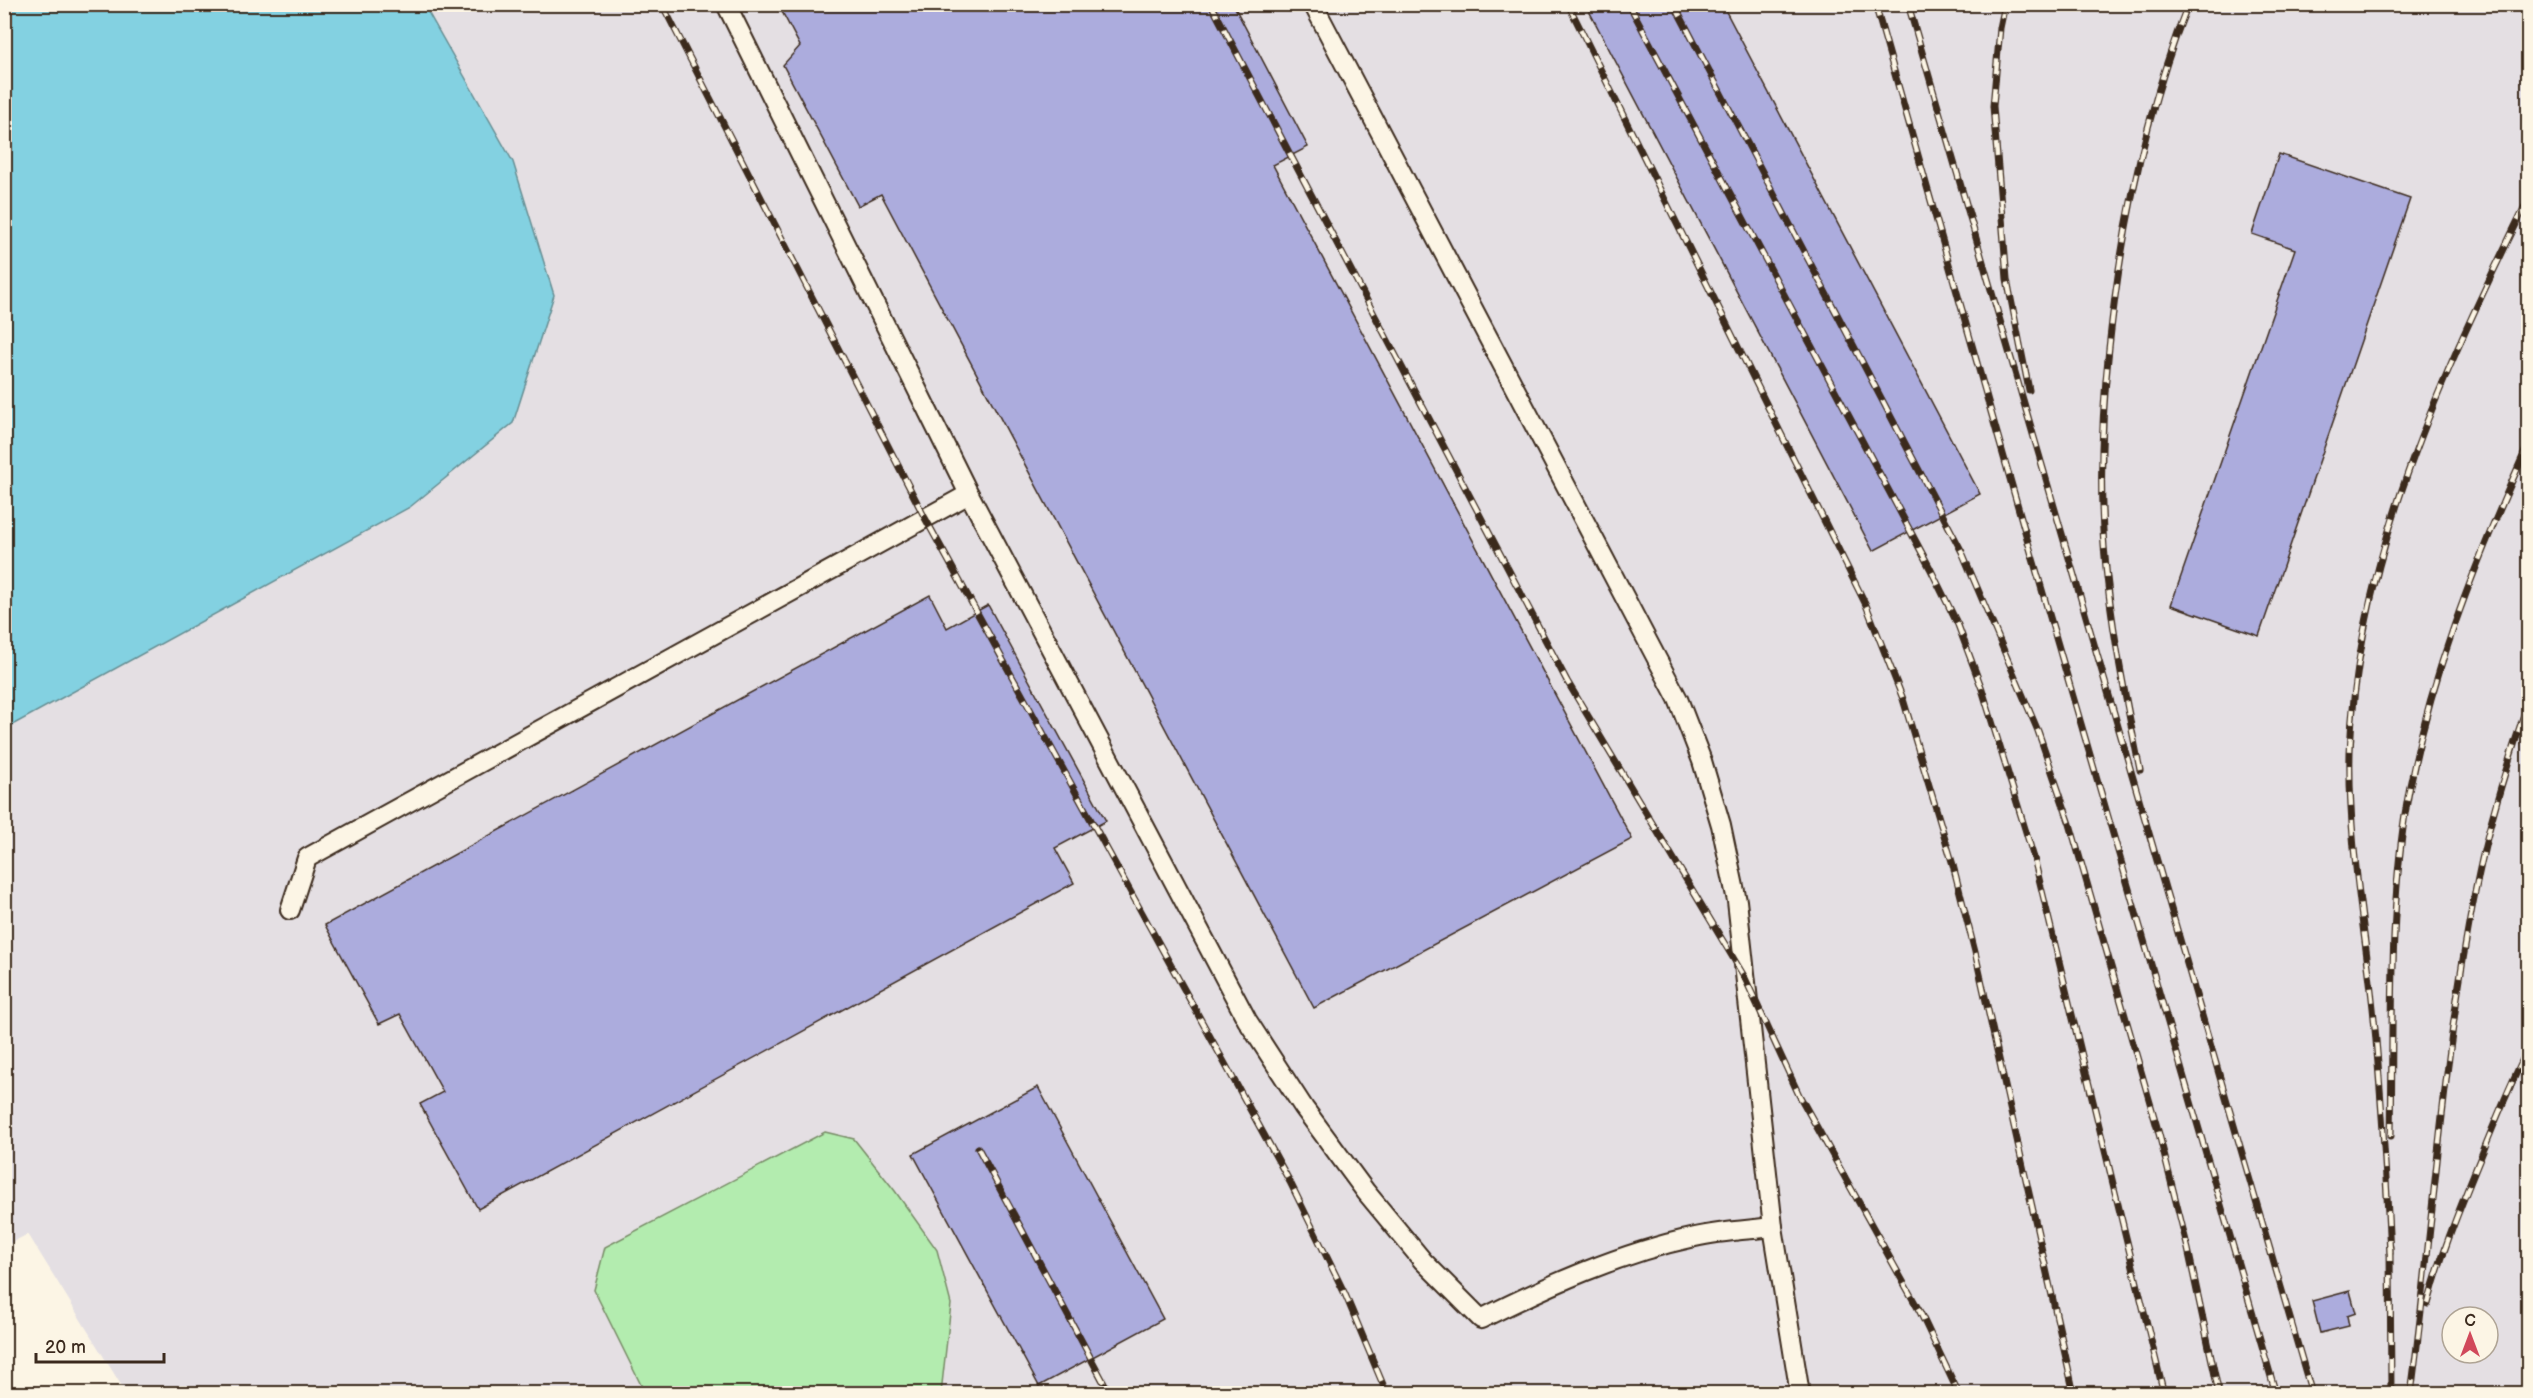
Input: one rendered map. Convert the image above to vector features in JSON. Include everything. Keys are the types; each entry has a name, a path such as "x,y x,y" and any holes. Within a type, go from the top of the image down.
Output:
{"lane":[{"path":"726,4 969,494 1247,1020 1304,1108 1366,1192 1423,1262 1481,1319 1553,1284 1623,1258 1696,1237 1773,1227"},
{"path":"1313,4 1678,699 1702,761 1721,825 1737,901 1773,1227 1800,1394"},
{"path":"290,910 307,858 969,494"}],"shaded area":[{"path":"5,5 2528,5 2528,1393 126,1393 28,1234 5,1246"}],"green space":[{"path":"825,1132 854,1139 937,1250 951,1304 941,1393 645,1393 594,1290 605,1247"}],"water":[{"path":"5,4 424,5 513,162 554,295 513,423 410,507 5,729"}],"building":[{"path":"778,4 1233,4 1308,147 1273,165 1632,839 1314,1008 881,194 858,206 783,65 800,46"},
{"path":"1592,4 1722,4 1980,494 1873,551 1587,7"},
{"path":"2279,154 2410,199 2259,636 2171,605 2295,249 2252,234"},
{"path":"930,595 947,628 988,605 1106,821 1055,848 1074,883 478,1209 420,1104 443,1092 400,1014 379,1024 325,925"},
{"path":"1038,1087 1163,1319 1039,1386 913,1154"},
{"path":"2350,1291 2356,1313 2347,1316 2349,1326 2320,1333 2312,1301"}],"railway":[{"path":"662,4 925,518 1290,1182 1345,1294 1387,1394"},
{"path":"1211,4 1567,681 1744,976 1799,1095 1920,1312 1959,1394"},
{"path":"1568,4 1866,605 1903,699 1953,865 1975,952 2074,1394"},
{"path":"1629,4 1930,568 1958,625 1982,689 2034,858 2164,1394"},
{"path":"1674,4 1962,552 2038,731 2070,824 2159,1134 2188,1249 2219,1394"},
{"path":"1875,4 2024,528 2276,1394"},
{"path":"1908,4 2312,1394"},
{"path":"2005,4 2000,28 1993,106 2007,279 2029,390"},
{"path":"2140,770 2119,659 2104,546 2102,447 2105,398 2120,260 2137,173 2159,88 2188,4"},
{"path":"2390,1253 2376,1038 2351,816 2350,752 2356,679 2369,608 2387,537 2410,467 2465,331 2528,200"},
{"path":"2391,1136 2396,894 2405,814 2414,766 2439,671 2454,625 2489,534 2528,445"},
{"path":"2411,1394 2448,1067 2467,937 2489,830 2528,703"},
{"path":"2428,1304 2443,1253 2462,1204 2528,1049"},
{"path":"978,1148 1110,1394"},
{"path":"2390,1247 2391,1394"}]}
